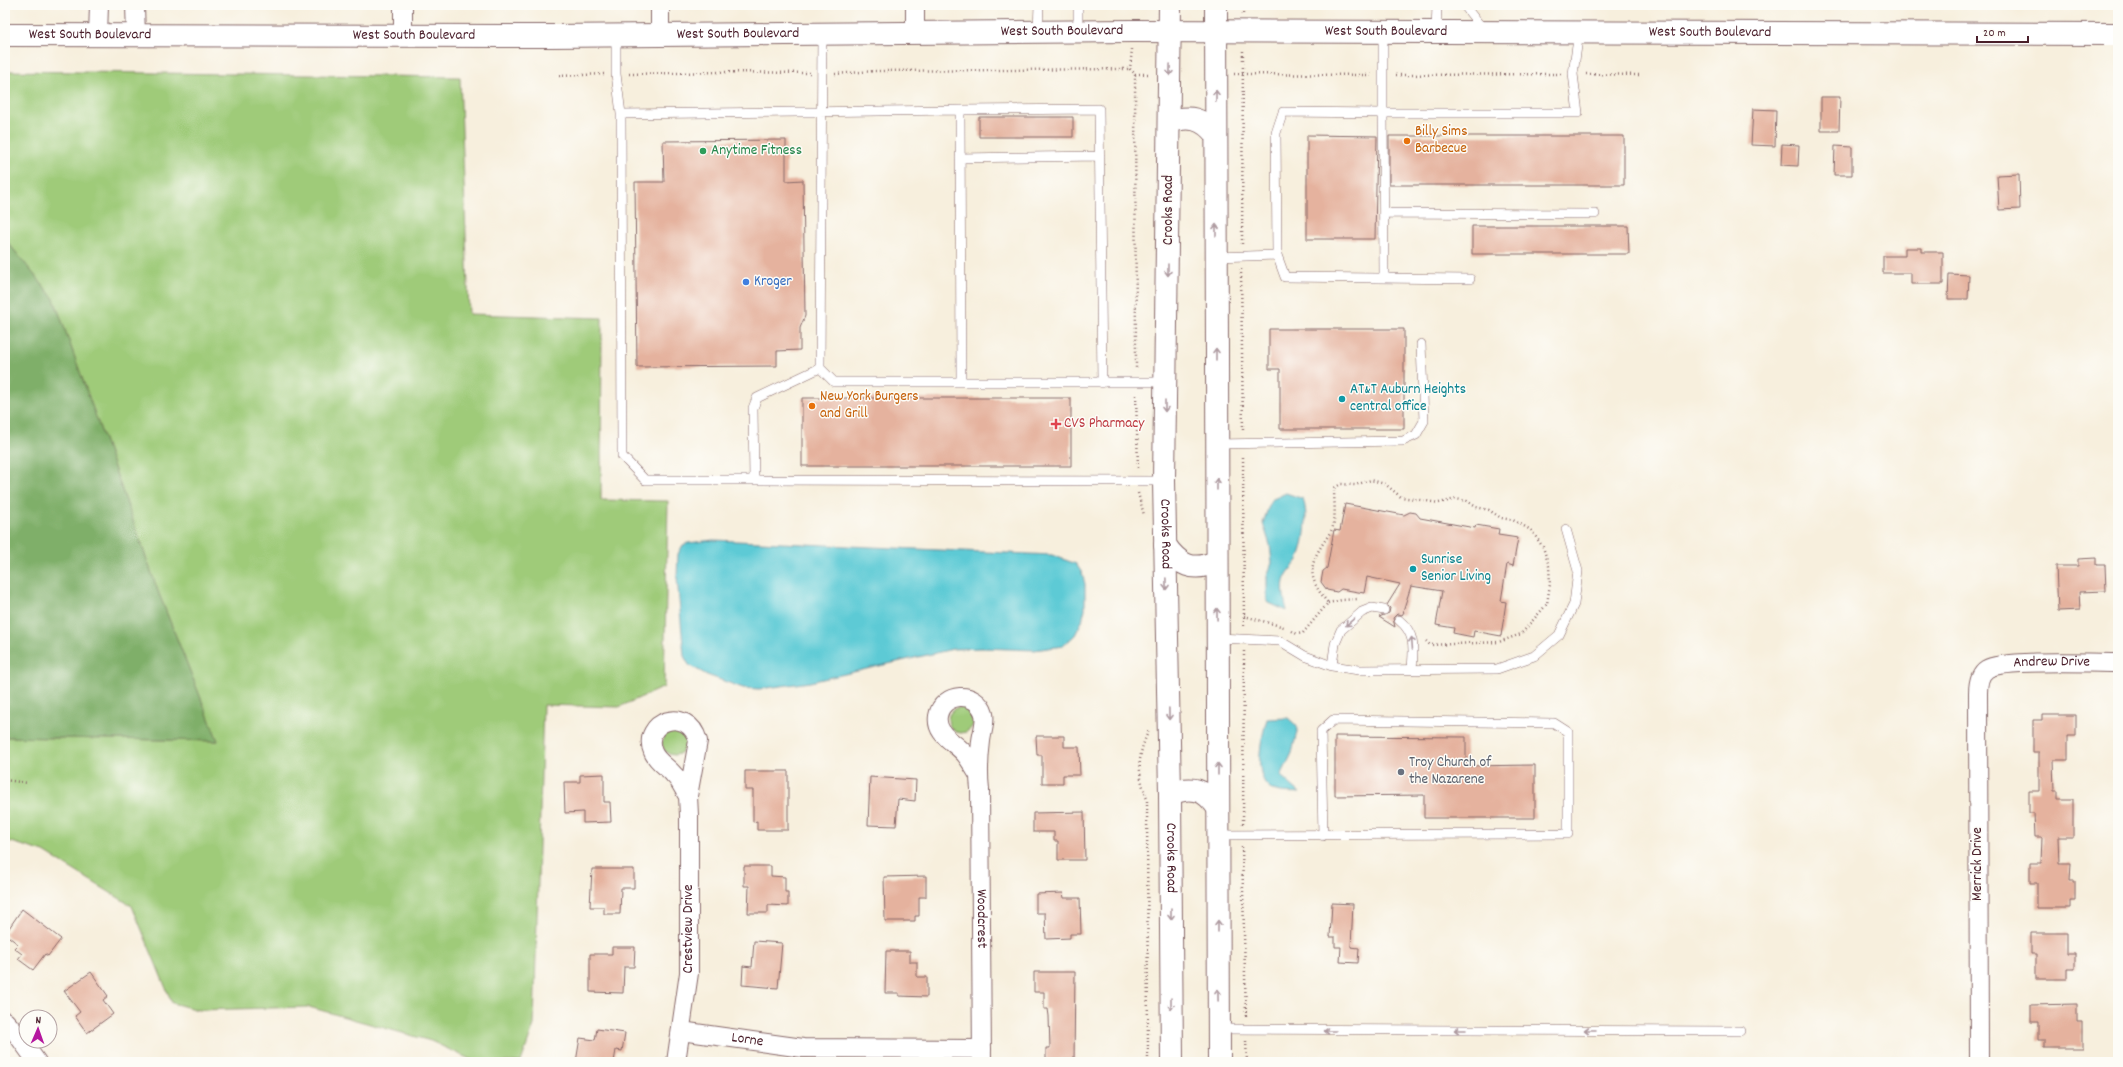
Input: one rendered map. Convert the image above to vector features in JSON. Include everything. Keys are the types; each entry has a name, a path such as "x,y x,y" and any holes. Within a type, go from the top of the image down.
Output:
{"main road":[{"name":"Crooks Road","path":"1170,5 1168,289 1164,480 1170,794 1172,1062"},
{"path":"1216,5 1219,1062"},
{"name":"West South Boulevard","path":"5,35 403,36 1170,31 2118,34"},
{"path":"1169,122 1190,118 1200,120 1209,126 1216,135"},
{"path":"1165,545 1176,559 1189,566 1208,566 1217,561"},
{"path":"1170,794 1190,789 1201,791 1211,798 1218,808"}],"street":[{"path":"98,35 99,5"},
{"path":"135,5 136,36"},
{"path":"403,5 403,36"},
{"path":"660,5 660,34"},
{"path":"915,5 915,32"},
{"name":"Andrew Drive","path":"1986,669 2006,664 2118,663"},
{"name":"Merrick Drive","path":"1978,1062 1978,693 1982,674 1986,669"},
{"name":"Woodcrest","path":"978,774 980,797 982,1056"},
{"name":"Crestview Drive","path":"676,1062 689,973 690,815 688,796"},
{"path":"5,1021 16,1033 37,1062"},
{"name":"Lorne","path":"681,1031 802,1048 982,1056"}],"lane":[{"path":"1038,32 1039,5"},
{"path":"1078,5 1078,32"},
{"path":"1436,32 1437,5"},
{"path":"1464,5 1478,23 1492,33"},
{"path":"1383,32 1384,278"},
{"path":"1470,279 1285,277 1277,255 1276,133 1283,112 1578,113 1573,74 1579,32"},
{"path":"822,33 820,368 834,382 1165,382"},
{"path":"616,34 616,74 621,114 622,456 645,480 1164,480"},
{"path":"621,114 1099,109 1102,382"},
{"path":"960,110 961,382"},
{"path":"960,158 1100,156"},
{"path":"1384,213 1594,214"},
{"path":"1216,257 1277,255"},
{"path":"1217,444 1403,441 1416,435 1424,421 1421,344"},
{"path":"754,480 753,408 757,398 820,368"},
{"path":"1218,638 1280,641 1305,656 1332,666 1359,670 1497,669 1534,656 1559,635 1574,604 1578,571 1566,529"},
{"path":"1332,666 1335,644 1341,630 1362,612 1372,608 1384,610"},
{"path":"1399,620 1408,628 1412,637 1412,670"},
{"path":"1218,835 1323,836 1568,834 1568,732 1554,723 1333,720 1321,731 1323,836"},
{"path":"1219,1030 1740,1031"}],"path":[{"path":"1130,69 1132,61"},
{"path":"1242,238 1243,67"},
{"path":"834,74 874,71 1130,69 1136,74 1145,74"},
{"path":"630,74 719,72 806,73"},
{"path":"559,76 602,74"},
{"path":"1136,74 1136,369"},
{"path":"1394,75 1562,74"},
{"path":"1585,74 1639,75"},
{"path":"1238,75 1369,75"},
{"path":"1136,396 1138,463"},
{"path":"1328,603 1317,590 1312,577 1313,562 1316,553 1333,527 1334,488 1341,484 1355,485 1371,480 1385,484 1401,497 1439,503 1456,499 1467,501 1476,507 1488,510 1501,518 1513,520 1531,530 1543,547 1549,566 1550,584 1547,604 1521,634 1499,642 1430,645 1421,639"},
{"path":"1138,493 1145,519"},
{"path":"1244,616 1284,627 1298,634 1303,633 1328,603 1342,600 1364,599"},
{"path":"1242,822 1244,655"},
{"path":"1148,1062 1147,799 1140,780 1139,754 1150,726"},
{"path":"5,780 28,783"},
{"path":"1242,847 1246,1062"}],"green space":[{"path":"5,71 460,77 469,314 602,318 601,500 668,501 664,687 619,707 543,705 534,1025 521,1062 476,1062 431,1041 309,1007 198,1010 172,1003 132,906 44,852 5,840 5,737 218,741 159,594 54,299 5,239"},
{"path":"5,239 54,299 159,594 218,741 5,737"},
{"path":"961,707 970,711 974,720 970,729 961,733 952,729 948,720 952,711"},
{"path":"674,731 683,734 686,743 683,752 674,755 665,752 662,743 665,734"}],"water":[{"path":"1286,493 1303,499 1306,513 1303,546 1298,560 1286,575 1283,586 1287,611 1267,602 1267,576 1272,563 1270,545 1263,523 1271,500"},
{"path":"713,540 1052,555 1076,564 1082,573 1085,584 1085,609 1082,621 1075,635 1063,646 1034,650 982,648 953,649 810,682 759,689 743,688 707,675 689,665 684,656 677,577 678,554 683,545 688,543"},
{"path":"1288,718 1298,727 1292,753 1281,776 1300,793 1280,792 1273,790 1264,782 1261,774 1261,745 1267,719"}],"building":[{"path":"1821,97 1840,97 1839,131 1821,131"},
{"path":"1753,109 1776,110 1775,146 1751,145"},
{"path":"979,117 1073,117 1073,137 979,137"},
{"path":"1307,135 1377,136 1375,239 1307,239"},
{"path":"1389,136 1624,136 1624,185 1389,185"},
{"path":"786,140 786,181 803,180 805,316 800,328 800,350 777,351 777,366 637,367 635,182 664,182 663,141"},
{"path":"1782,144 1799,145 1798,166 1781,165"},
{"path":"1835,146 1852,147 1852,175 1834,175"},
{"path":"2019,174 2020,209 1999,210 1997,175"},
{"path":"1472,226 1628,226 1629,254 1472,254"},
{"path":"1905,248 1922,248 1922,252 1943,252 1943,284 1911,284 1911,273 1883,273 1883,256 1905,256"},
{"path":"1949,274 1969,275 1968,299 1948,299"},
{"name":"AT&T Auburn Heights central office","path":"1269,329 1404,329 1404,429 1280,429 1280,369 1269,369"},
{"path":"802,398 1071,398 1071,466 802,466"},
{"name":"Sunrise Senior Living","path":"1345,504 1404,515 1410,512 1416,513 1420,518 1475,528 1476,525 1499,529 1498,535 1518,538 1513,566 1507,564 1501,601 1506,602 1501,636 1474,631 1473,637 1453,633 1454,628 1436,625 1442,591 1411,586 1403,611 1404,612 1402,615 1397,614 1393,618 1395,627 1379,617 1389,613 1390,608 1387,605 1400,584 1367,577 1364,593 1341,589 1337,592 1327,590 1321,582 1323,571 1327,568 1334,530 1340,531"},
{"path":"2096,558 2096,565 2105,565 2106,591 2079,592 2080,610 2058,611 2056,566 2078,566 2078,559"},
{"path":"2042,715 2076,715 2076,736 2068,736 2068,760 2053,760 2054,791 2058,791 2058,799 2073,799 2073,837 2058,837 2059,863 2071,863 2070,881 2075,881 2075,900 2070,900 2070,908 2037,908 2037,883 2030,883 2030,863 2041,863 2042,837 2035,837 2034,813 2029,813 2029,791 2039,791 2039,752 2033,752 2033,720 2042,720"},
{"path":"1036,736 1064,736 1064,747 1079,747 1080,775 1063,775 1063,783 1042,783 1042,755 1037,755"},
{"name":"Troy Church of the Nazarene","path":"1335,736 1466,737 1466,766 1535,765 1535,818 1424,818 1424,795 1335,796"},
{"path":"745,771 788,771 788,830 757,830 757,821 753,822 753,790 745,790"},
{"path":"604,774 604,802 610,802 611,822 583,823 583,812 565,813 564,782 580,782 580,775"},
{"path":"870,777 916,780 915,801 898,799 896,826 868,825"},
{"path":"1084,812 1085,860 1058,860 1058,841 1054,841 1054,832 1033,832 1033,813"},
{"path":"744,866 771,866 771,876 785,877 785,892 788,892 788,906 768,905 768,913 748,913 749,886 744,886"},
{"path":"592,869 634,869 634,888 621,888 620,914 604,914 604,907 590,907"},
{"path":"926,876 926,897 919,897 919,916 915,916 915,921 885,921 884,877"},
{"path":"1063,893 1064,898 1080,898 1081,934 1070,934 1070,938 1046,939 1045,913 1036,913 1036,894"},
{"path":"1332,903 1353,904 1351,947 1359,948 1358,963 1340,962 1341,947 1335,947 1335,937 1330,937"},
{"path":"22,909 61,939 48,956 45,954 33,970 18,959 22,954 14,948 18,944 5,934"},
{"path":"2031,933 2067,933 2067,954 2075,954 2075,969 2067,969 2067,979 2036,979 2036,954 2031,954"},
{"path":"754,941 782,943 778,988 742,985 743,966 752,967"},
{"path":"612,947 635,947 634,967 624,967 623,993 590,992 590,954 612,954"},
{"path":"886,951 910,951 910,962 917,962 917,977 927,977 927,997 899,996 899,993 885,993"},
{"path":"91,972 108,996 103,1000 113,1014 87,1033 75,1016 80,1012 64,991"},
{"path":"1034,972 1075,972 1074,1062 1046,1062 1046,1048 1050,1048 1049,1016 1048,1009 1044,1009 1044,992 1034,992"},
{"path":"2077,1004 2077,1022 2082,1022 2082,1048 2044,1048 2044,1040 2038,1040 2038,1022 2031,1022 2031,1005"},
{"path":"597,1029 625,1033 622,1051 616,1050 614,1062 576,1062 580,1038 595,1040"}],"place":[{"name":"Billy Sims Barbecue","path":"1407,141"},
{"name":"Anytime Fitness","path":"703,151"},
{"name":"Kroger","path":"746,282"},
{"name":"AT&T Auburn Heights central office","path":"1342,399"},
{"name":"New York Burgers and Grill","path":"812,406"},
{"name":"CVS Pharmacy","path":"1056,424"},
{"name":"Sunrise Senior Living","path":"1413,569"},
{"name":"Troy Church of the Nazarene","path":"1401,772"}]}
